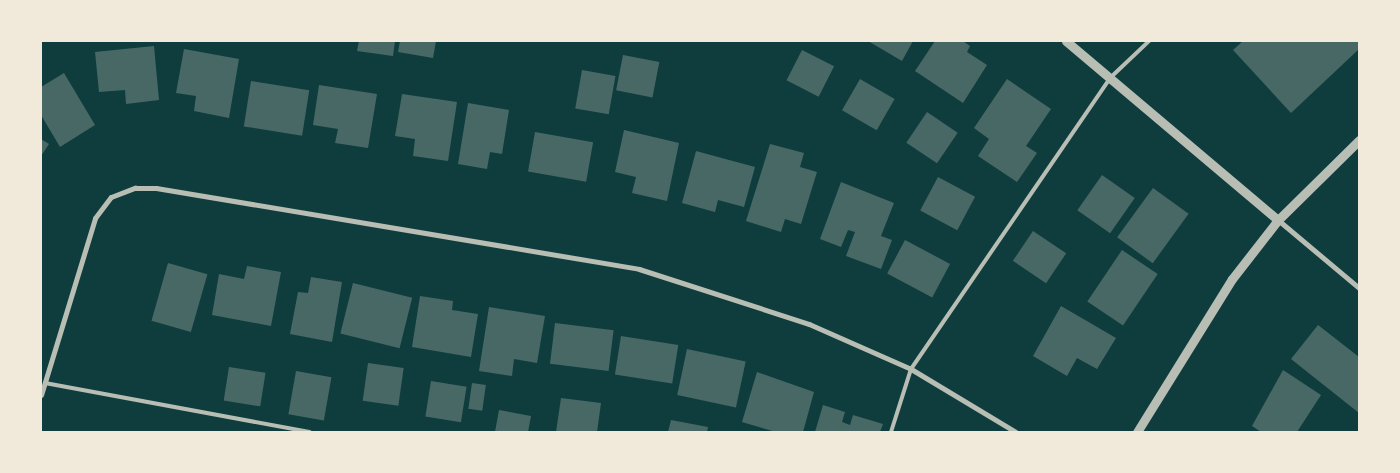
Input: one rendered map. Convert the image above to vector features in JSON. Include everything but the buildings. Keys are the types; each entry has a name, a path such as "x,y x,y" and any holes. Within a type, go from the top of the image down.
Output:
{"street":[{"path":"1066,41 1359,288"},
{"path":"1137,432 1188,343 1278,220 1359,140"},
{"path":"41,395 95,218 111,197 135,188 156,188 638,269 809,324 911,369 1016,432"}],"lane":[{"path":"891,432 911,369 1110,78 1149,41"},
{"path":"45,383 309,432"}]}
